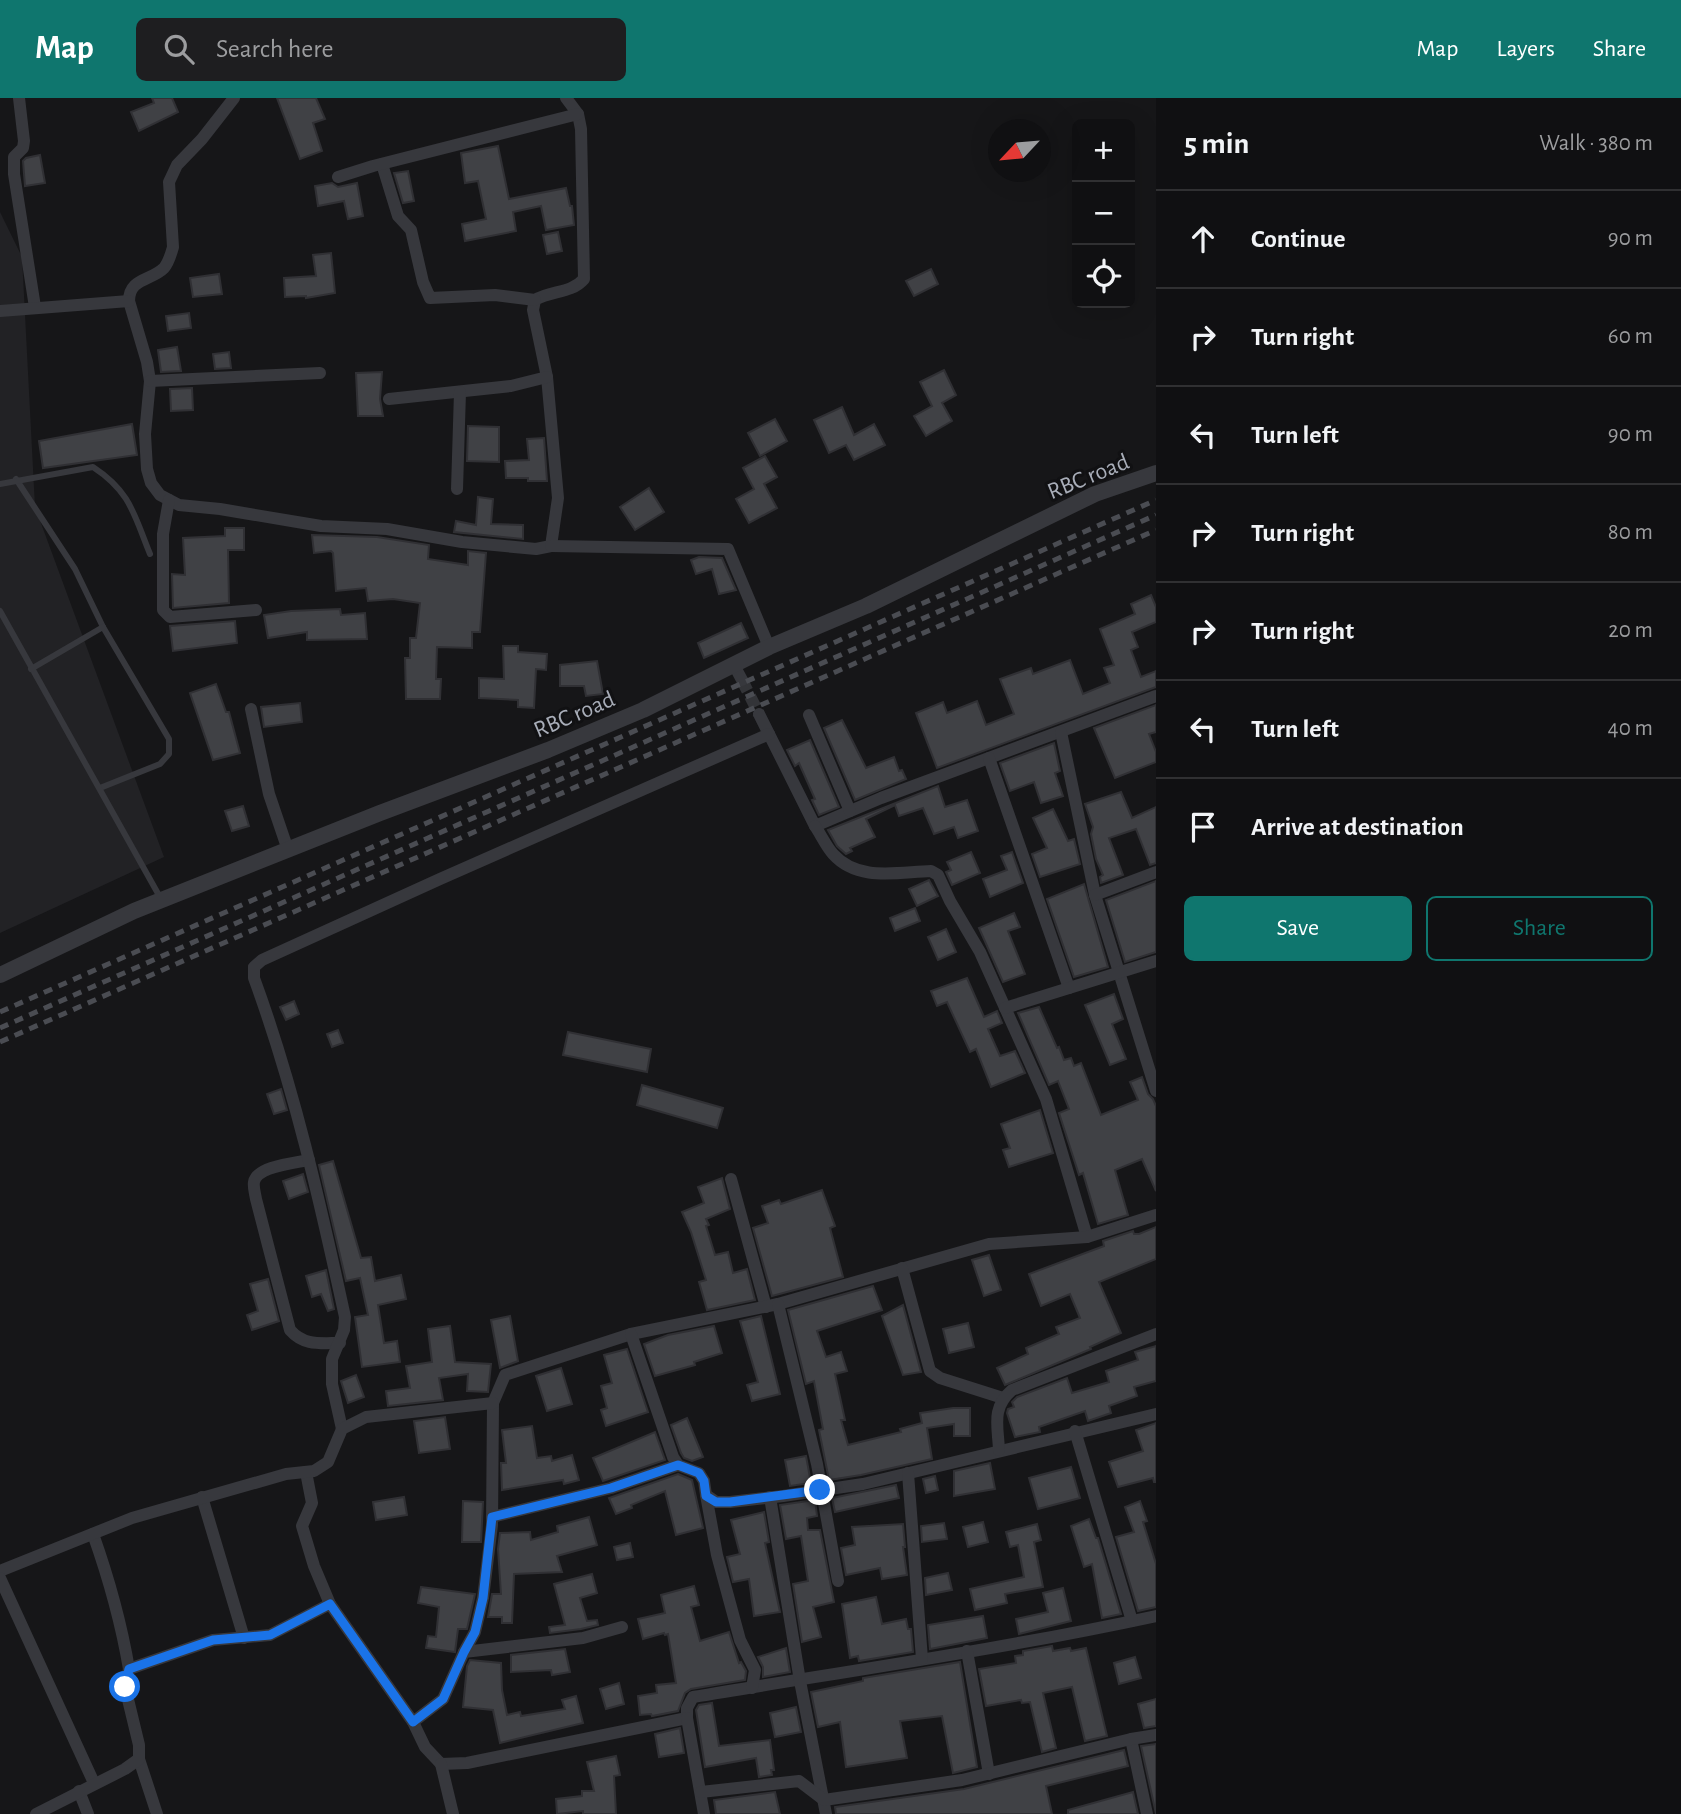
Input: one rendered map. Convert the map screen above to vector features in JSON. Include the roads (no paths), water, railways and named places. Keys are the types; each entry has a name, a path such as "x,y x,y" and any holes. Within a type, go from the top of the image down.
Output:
{"street":[{"path":"19,98 24,141 23,148 14,157 14,174 35,307"},
{"path":"234,98 202,139 177,165 169,182 173,247 170,257 164,268 135,284 129,291 129,301 150,381 145,435 147,469 151,483 160,495 178,505 220,509 321,526 387,529 462,542 536,549 551,546 728,549 769,648"},
{"path":"382,164 398,216 411,230 423,282 430,298 495,295 535,300 543,295 569,290 584,279 581,129 578,114 566,98"},
{"path":"338,177 578,114"},
{"path":"535,300 533,310 547,377 558,498 551,546"},
{"path":"0,311 129,301"},
{"path":"150,381 320,373"},
{"path":"389,399 511,386 547,377"},
{"path":"457,489 460,392"},
{"name":"RBC road","path":"0,975 162,900 548,750 643,710 769,648 866,606 1095,494 1156,473"},
{"path":"169,500 163,534 163,610 170,617 256,610"},
{"path":"734,665 742,680"},
{"path":"816,826 1156,696"},
{"path":"251,709 269,794 288,850"},
{"path":"759,714 831,853 846,867 864,873 931,871 938,875 980,951 1046,1100 1087,1237"},
{"path":"809,715 850,811"},
{"path":"1061,732 1095,895 1118,972 1151,1063 1156,1091"},
{"path":"0,1571 132,1518 286,1474 314,1471 328,1462 342,1429 331,1371 345,1317 309,1160 281,1059 254,978 254,967 262,960 427,885 769,734"},
{"path":"989,758 1069,988"},
{"path":"1095,895 1156,872"},
{"path":"1005,1009 1156,961"},
{"path":"309,1160 267,1169 257,1175 253,1183 290,1330 297,1338 306,1342 340,1343"},
{"path":"731,1179 772,1305 817,1464 838,1581"},
{"path":"413,1722 443,1699 475,1632 483,1598 492,1517 493,1403 505,1375 631,1334 772,1305 989,1244 1087,1237 1156,1215"},
{"path":"902,1268 930,1371 940,1378 1003,1398"},
{"path":"631,1334 673,1457 678,1465 699,1473 704,1481 717,1555 740,1640 755,1670 752,1688"},
{"path":"999,1450 997,1410 1003,1398 1012,1390 1156,1334"},
{"path":"342,1429 366,1417 493,1403"},
{"path":"706,1496 716,1502 863,1484 1075,1431 1156,1414"},
{"path":"1075,1431 1132,1621"},
{"path":"492,1517 611,1488 678,1465"},
{"path":"306,1472 312,1503 302,1526 314,1566 330,1604 413,1722 425,1747 441,1764 453,1814"},
{"path":"908,1473 922,1660"},
{"path":"202,1497 244,1638"},
{"path":"770,1497 800,1681 826,1814"},
{"path":"93,1534 121,1619 129,1669 125,1687 139,1745 139,1759 157,1814"},
{"path":"0,1578 94,1783"},
{"path":"129,1669 213,1640 270,1635 330,1604"},
{"path":"704,1814 687,1718 687,1708 693,1697 922,1660 1156,1616"},
{"path":"464,1652 583,1638 622,1628"},
{"path":"967,1651 989,1774"},
{"path":"441,1764 467,1763 687,1718"},
{"path":"701,1792 799,1781 824,1800 962,1780 1131,1738 1156,1735"},
{"path":"1131,1738 1147,1814"},
{"path":"36,1814 125,1769 139,1759"},
{"path":"79,1791 88,1814"}],"lane":[{"path":"0,484 93,467 123,491 150,554"},
{"path":"16,480 75,569 103,627 169,739 169,754 160,764 100,789"},
{"path":"0,611 162,900"},
{"path":"31,669 103,627"}],"tunnel":[{"path":"742,680 759,714"}],"railway":[{"path":"0,1012 1156,500"},
{"path":"0,1028 1156,515"},
{"path":"0,1042 1156,530"}]}
